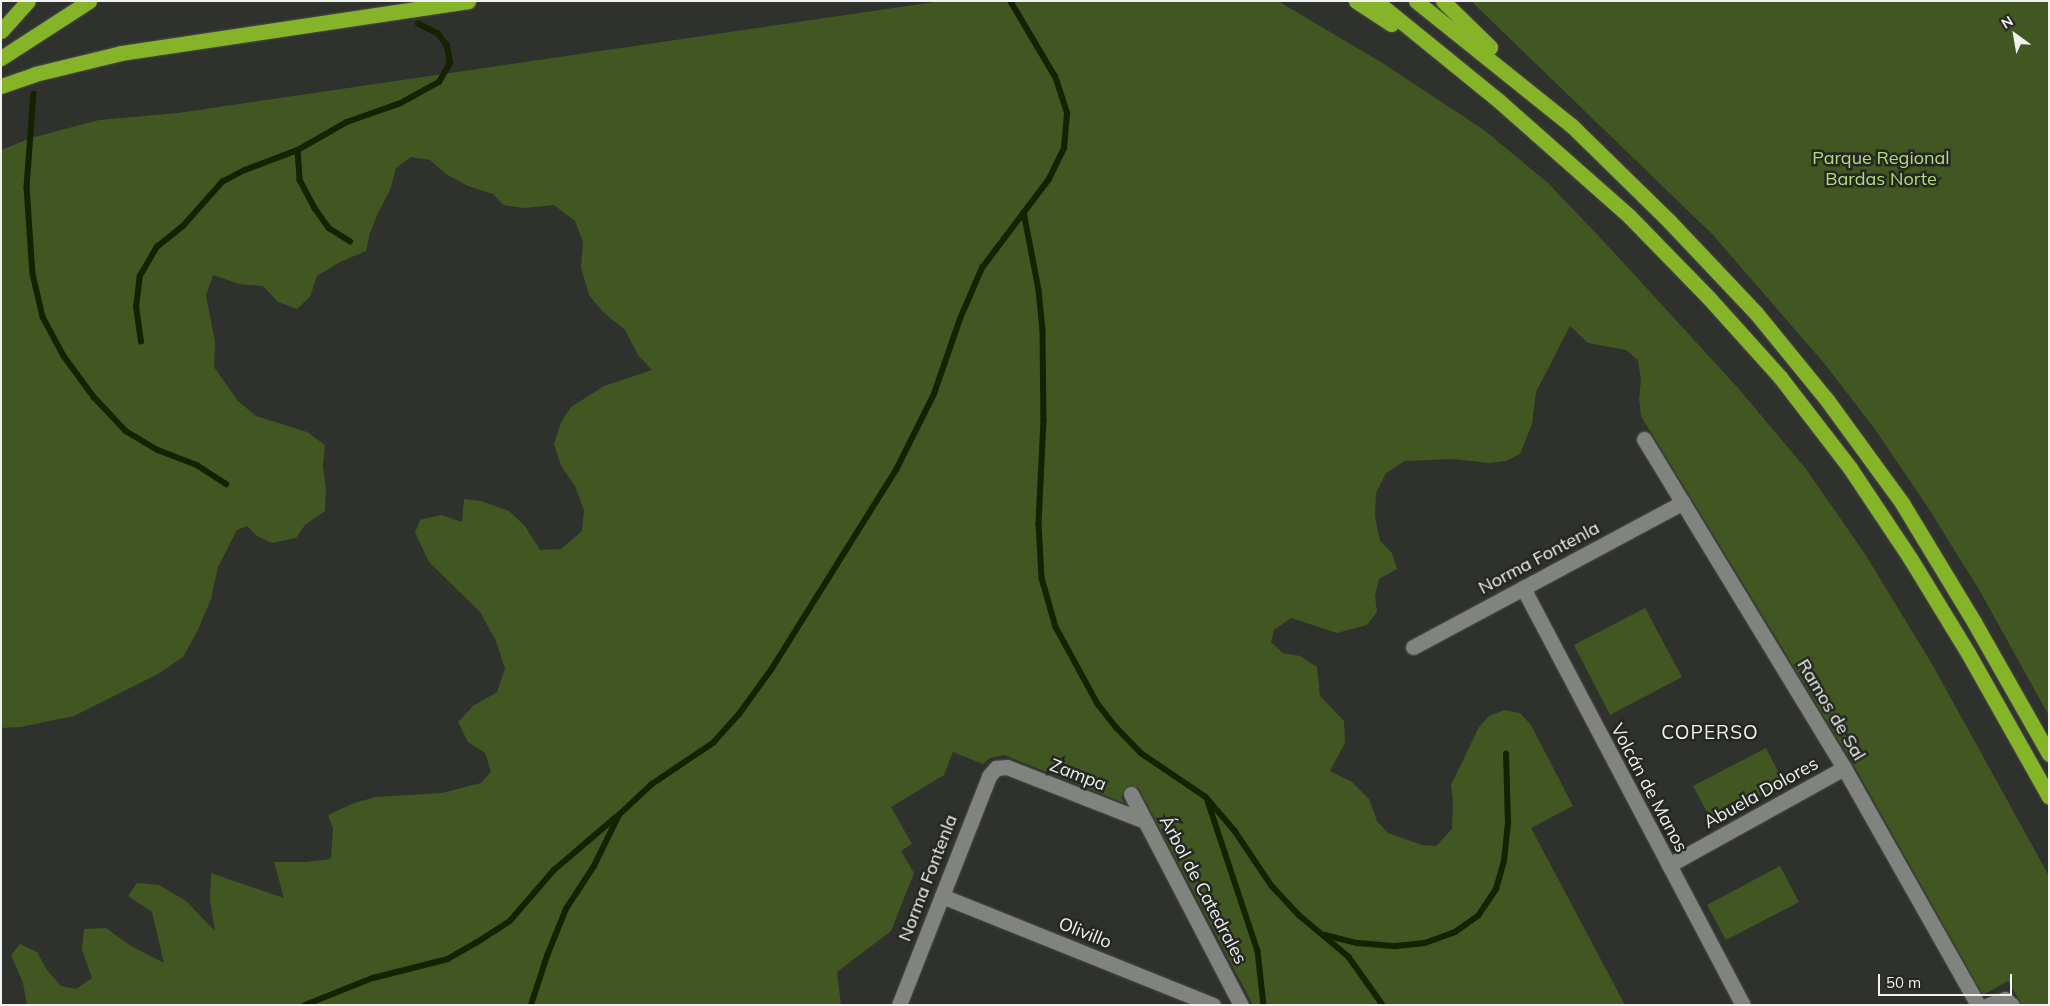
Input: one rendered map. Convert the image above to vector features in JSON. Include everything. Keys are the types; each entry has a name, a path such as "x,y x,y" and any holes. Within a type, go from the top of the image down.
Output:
{"highway":[{"path":"1,31 28,1"},
{"path":"1,58 89,1"},
{"path":"1,86 35,74 121,53 468,1"},
{"path":"1356,1 1460,68"},
{"path":"1376,1 1460,68 1588,178 1670,256 1743,335 1815,420 1875,504 1915,566 2049,796"},
{"path":"1416,1 1572,126"},
{"path":"1443,1 1715,268 1756,313 1827,400 1907,511 1974,622 2049,754"}],"street":[{"name":"Ramos de Sal","path":"1644,439 1844,768 1978,1005"},
{"name":"Norma Fontenla","path":"1413,647 1683,502"},
{"name":"Volcán de Manos","path":"1522,588 1743,1005"},
{"name":"Zampa","path":"996,768 1007,767 1145,821"},
{"name":"Norma Fontenla","path":"899,1005 989,776 996,768"},
{"name":"Abuela Dolores","path":"1669,865 1844,768"},
{"name":"Árbol de Catedrales","path":"1131,794 1241,1005"},
{"name":"Olivillo","path":"942,896 1213,1005"},
{"path":"1988,1005 2005,999 2012,1005"}],"green space":[{"path":"941,1 1278,1 1384,64 1484,130 1548,183 1738,388 1806,469 1865,554 1932,664 2049,876 2049,1005 2022,1005 2008,981 1983,995 1853,764 1641,416 1639,399 1641,380 1638,360 1626,350 1588,343 1570,326 1536,392 1532,424 1520,454 1506,461 1489,463 1453,459 1405,461 1386,473 1376,493 1375,516 1380,541 1392,553 1397,569 1379,579 1375,596 1377,612 1367,625 1337,633 1291,618 1274,630 1271,642 1283,653 1300,656 1317,667 1320,696 1344,721 1345,743 1330,771 1352,782 1369,799 1377,821 1388,833 1422,845 1436,846 1452,829 1453,801 1451,785 1479,727 1489,716 1504,710 1520,713 1531,725 1573,806 1531,828 1625,1005 1253,1005 1138,787 1121,796 1124,803 1004,755 990,758 983,764 953,752 944,775 891,807 912,844 901,851 914,873 891,931 837,972 841,1005 27,1005 23,983 11,955 20,944 37,952 47,970 61,986 76,989 92,978 82,950 84,929 106,928 131,946 164,963 152,912 128,896 137,883 159,885 186,901 215,931 210,900 211,873 284,898 274,862 306,862 331,859 333,829 328,815 354,803 376,797 442,793 481,783 491,772 485,753 468,742 458,722 473,706 497,692 505,669 496,641 480,612 429,562 415,533 420,520 441,515 462,522 464,499 481,501 509,511 525,526 540,550 561,549 582,531 584,510 575,486 561,466 554,444 561,422 571,407 604,386 652,370 638,355 625,330 603,312 589,295 581,267 583,242 575,221 554,205 524,208 503,205 493,194 468,186 446,174 430,160 411,157 396,168 390,190 370,233 366,251 340,262 317,276 310,297 297,309 278,302 263,286 239,284 213,275 206,295 215,342 214,367 238,401 256,416 307,432 325,445 323,466 326,490 325,511 305,525 296,538 272,543 257,536 247,526 237,530 218,567 211,599 198,630 183,657 158,674 74,716 21,727 1,728 1,150 31,138 99,120 178,113"},
{"name":"Parque Regional Bardas Norte","path":"1471,1 2049,1 2049,716 1981,593 1927,506 1874,428 1824,363 1713,235"},
{"path":"1645,608 1682,677 1610,715 1574,645"},
{"path":"1766,748 1784,783 1712,821 1693,786"},
{"path":"1780,866 1799,902 1726,940 1707,905"}],"waterway":[{"path":"531,1005 547,956 566,909 594,866 619,815 652,784 713,743 739,714 771,670 896,470 934,394 960,319 982,268 1049,179 1064,148 1067,113 1055,77 1010,1"},
{"path":"141,342 136,307 140,276 157,247 183,226 222,182 245,170 298,150 347,122 401,103 439,82 450,63 447,46 438,34 418,24"},
{"path":"34,94 27,187 33,274 43,317 64,356 94,397 126,431 158,450 197,465 226,484"},
{"path":"298,150 300,180 315,208 329,228 350,241"},
{"path":"1024,212 1039,290 1043,331 1044,421 1039,524 1042,578 1056,627 1098,704 1117,728 1141,753 1206,797 1235,831 1272,886 1299,915 1349,957 1383,1005"},
{"path":"1325,935 1358,943 1396,946 1425,943 1455,932 1478,916 1496,889 1504,861 1508,824 1506,754"},
{"path":"1208,801 1258,951 1264,1005"},
{"path":"305,1005 373,978 448,959 476,943 510,921 554,870 616,817"}],"district":[{"name":"COPERSO","path":"1710,733"}]}
